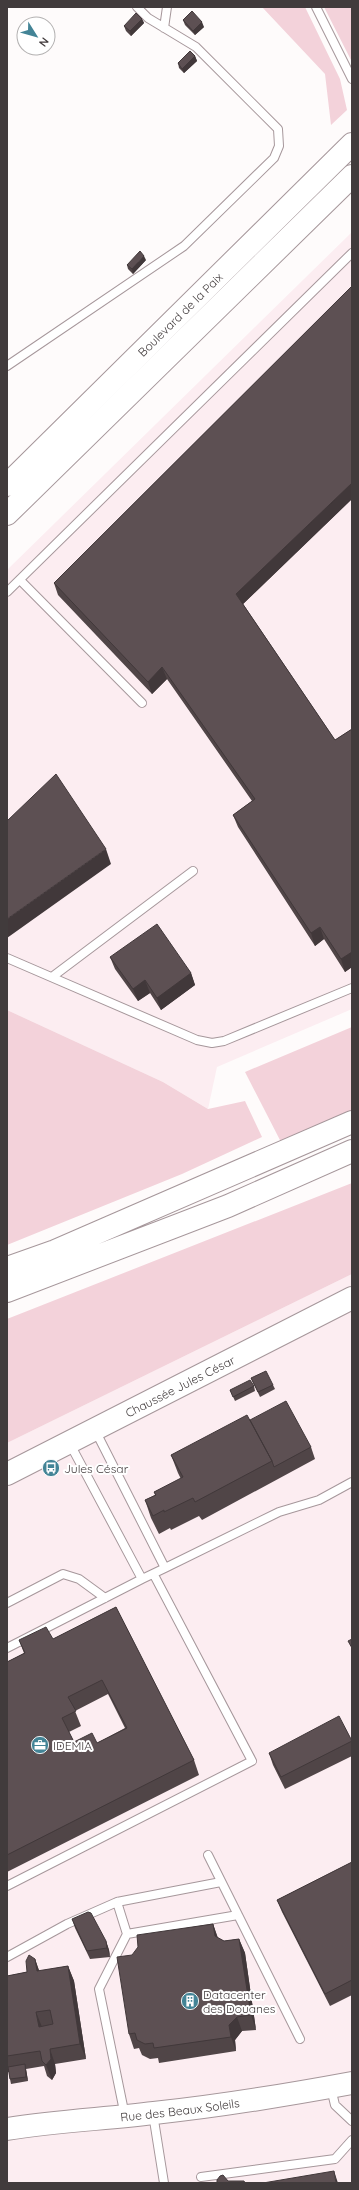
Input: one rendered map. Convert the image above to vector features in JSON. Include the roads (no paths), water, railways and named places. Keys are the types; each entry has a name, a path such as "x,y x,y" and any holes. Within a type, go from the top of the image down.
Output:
{"main road":[{"name":"Boulevard de la Paix","path":"7,485 352,144"},
{"name":"Boulevard de la Paix","path":"7,514 352,176"},
{"path":"7,1268 55,1251 352,1122"},
{"path":"7,1291 228,1206 352,1151"},
{"name":"Chaussée Jules César","path":"7,1474 352,1298"},
{"name":"Rue des Beaux Soleils","path":"7,2129 62,2121 153,2114 342,2085"}],"lane":[{"path":"7,366 184,246 274,158 279,146 278,129 196,46 148,18 137,7"},
{"path":"164,28 167,7"},
{"path":"316,7 352,79"},
{"path":"7,592 352,253"},
{"path":"20,580 142,703"},
{"path":"52,977 193,871"},
{"path":"7,958 197,1040 212,1043 224,1041 352,988"},
{"path":"95,1430 165,1568"},
{"path":"69,1443 142,1579"},
{"path":"7,1648 142,1579 154,1575 165,1568 279,1512 319,1500 352,1482"},
{"path":"7,1603 63,1574 79,1579 105,1598"},
{"path":"7,1886 252,1761 154,1575"},
{"path":"208,1855 300,2039"},
{"path":"7,1957 67,1924 118,1902 222,1882"},
{"path":"118,1902 127,1934 99,1989 125,2116"},
{"path":"127,1934 238,1915"},
{"path":"342,2085 335,2106 352,2121"},
{"path":"153,2114 164,2183"},
{"path":"201,2177 335,2159 352,2140"}],"place":[{"name":"Jules César","path":"51,1468"},
{"name":"IDEMIA","path":"40,1745"},
{"name":"Datacenter des Douanes","path":"190,2001"}]}
